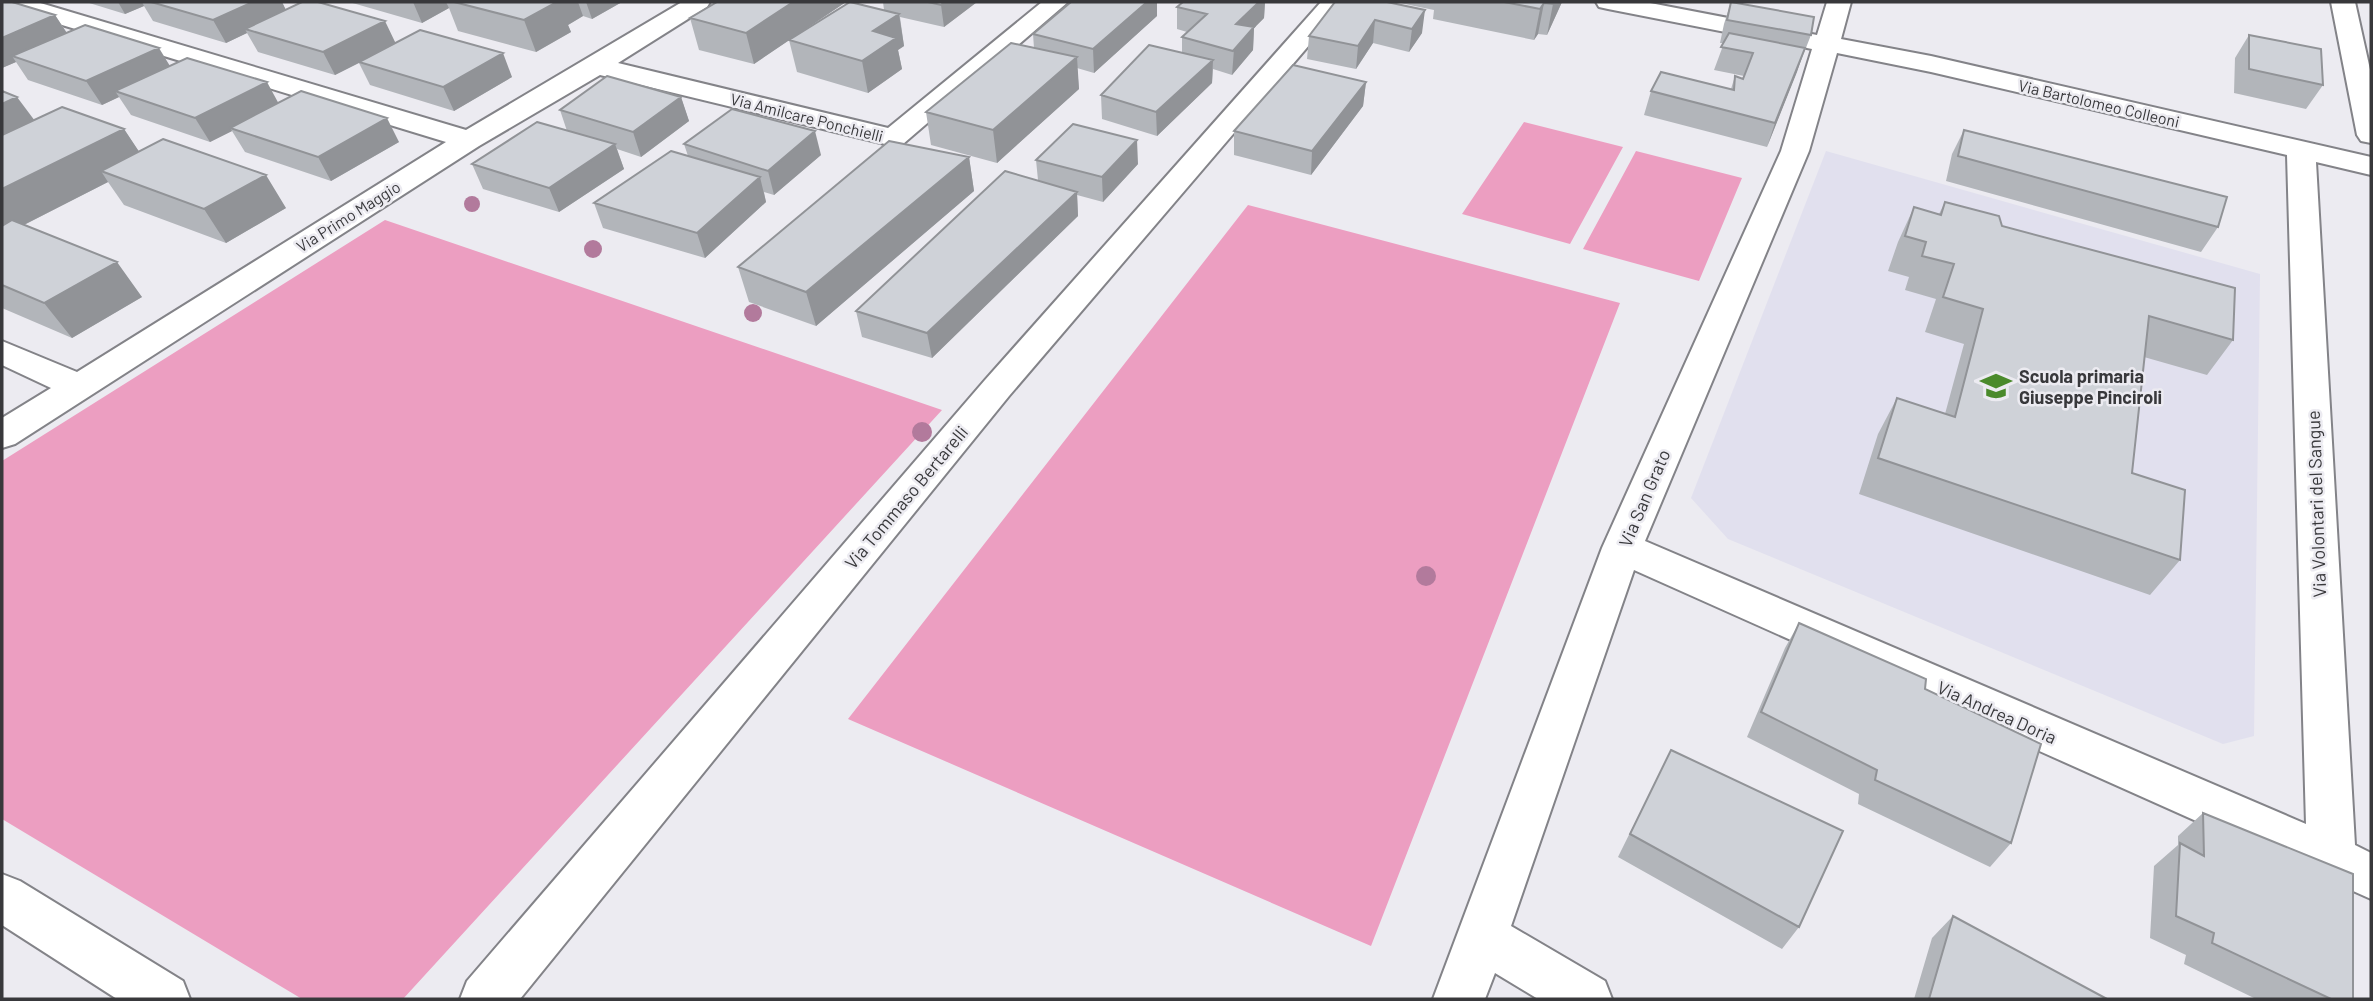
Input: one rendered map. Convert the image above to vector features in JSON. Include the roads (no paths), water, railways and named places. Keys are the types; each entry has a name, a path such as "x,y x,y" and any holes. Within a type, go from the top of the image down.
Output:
{"street":[{"path":"12,2 469,140"},
{"name":"Via Primo Maggio","path":"2,435 469,140 596,66 698,2"},
{"name":"Via Amilcare Ponchielli","path":"596,66 893,138 1056,2"},
{"name":"Via Tommaso Bertarelli","path":"486,999 997,388 1334,2"},
{"name":"Via Bartolomeo Colleoni","path":"1608,2 1826,42 2371,166"},
{"name":"Via San Grato","path":"1459,999 1622,548 1795,151 1839,2"},
{"path":"2343,2 2371,135"},
{"name":"Via Volontari del Sangue","path":"2301,150 2331,858"},
{"path":"2,352 80,387"},
{"name":"Via Andrea Doria","path":"1622,548 2371,876"},
{"path":"2,897 164,999"},
{"path":"1483,937 1586,999"}],"place":[{"name":"Scuola primaria Giuseppe Pinciroli","path":"1996,386"}]}
